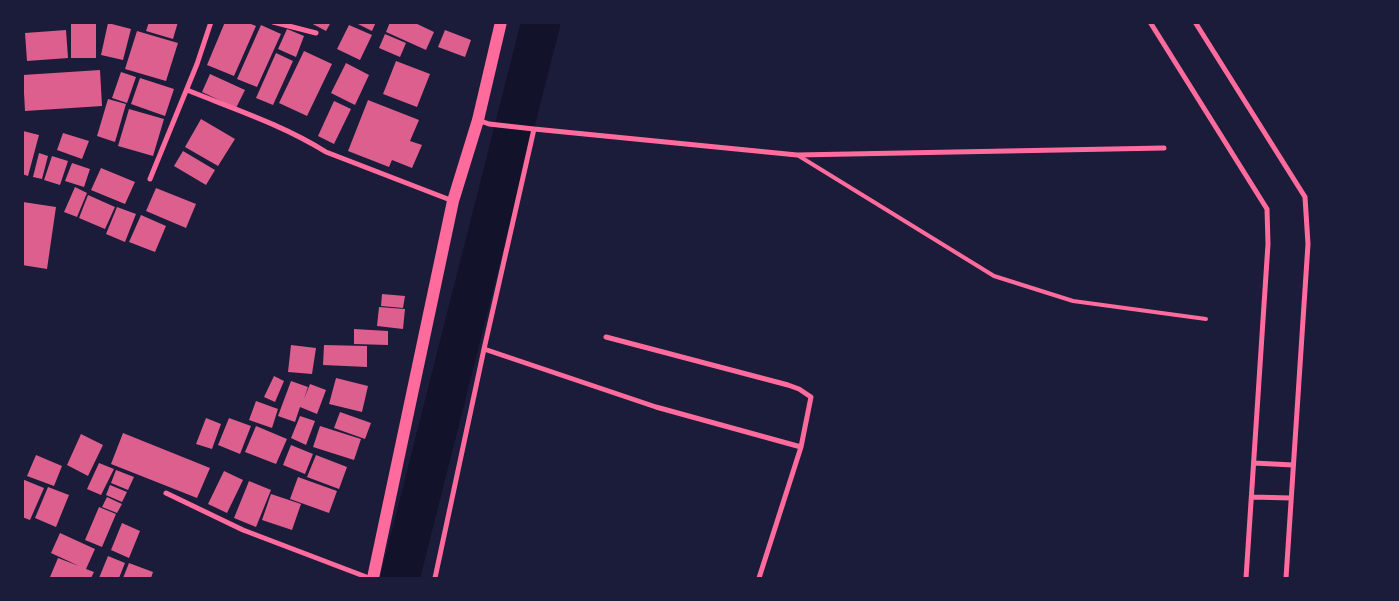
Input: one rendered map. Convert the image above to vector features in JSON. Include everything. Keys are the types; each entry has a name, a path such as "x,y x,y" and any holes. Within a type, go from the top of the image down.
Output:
{"main road":[{"path":"371,578 453,201 484,122 501,22"}],"street":[{"path":"150,180 187,90 211,22"},
{"path":"273,22 316,33"},
{"path":"1150,22 1267,209 1268,244 1246,578"},
{"path":"1195,22 1305,197 1308,244 1286,578"},
{"path":"187,90 308,140 326,152 453,201"},
{"path":"484,122 531,129 797,155 1164,148"},
{"path":"435,578 531,129"},
{"path":"606,337 799,389 811,396 801,447 759,578"},
{"path":"484,349 656,407 801,447"},
{"path":"1254,463 1293,465"},
{"path":"166,493 243,530 371,578"},
{"path":"1252,496 1291,498"}],"lane":[{"path":"797,155 994,276 1073,301 1206,319"}],"building":[{"path":"149,22 178,22 173,39 146,31"},
{"path":"225,22 246,22 256,26 234,76 207,65"},
{"path":"309,22 331,22 326,31"},
{"path":"354,22 376,22 372,31"},
{"path":"390,22 413,22 434,32 426,50 386,32"},
{"path":"108,23 131,29 123,60 101,55"},
{"path":"71,24 96,24 96,58 71,58"},
{"path":"261,25 281,34 257,87 237,79"},
{"path":"349,25 372,35 360,60 337,49"},
{"path":"287,29 304,36 296,57 278,49"},
{"path":"66,30 68,58 27,61 25,33"},
{"path":"445,30 471,40 465,57 438,47"},
{"path":"137,31 178,43 166,81 125,69"},
{"path":"385,34 406,43 400,57 379,48"},
{"path":"304,51 332,64 307,116 279,103"},
{"path":"276,53 293,61 273,105 256,98"},
{"path":"396,61 430,74 417,107 383,94"},
{"path":"346,63 369,75 355,105 331,93"},
{"path":"100,70 102,106 25,111 23,75"},
{"path":"121,72 136,77 127,103 112,98"},
{"path":"210,74 245,90 236,108 202,92"},
{"path":"140,78 174,89 165,116 131,104"},
{"path":"108,99 126,104 115,142 97,136"},
{"path":"368,100 419,120 410,141 422,145 412,168 392,160 389,167 348,151"},
{"path":"334,101 351,109 334,144 318,136"},
{"path":"129,109 164,119 153,156 118,146"},
{"path":"201,119 235,139 218,166 185,147"},
{"path":"23,131 39,135 28,176 22,174"},
{"path":"63,133 89,141 82,159 57,150"},
{"path":"183,151 215,170 206,185 174,166"},
{"path":"39,153 48,156 42,179 33,177"},
{"path":"52,156 68,161 60,185 44,180"},
{"path":"72,163 90,169 84,187 65,181"},
{"path":"101,168 135,182 125,204 91,190"},
{"path":"75,187 87,193 77,217 64,212"},
{"path":"156,188 196,204 186,228 146,211"},
{"path":"88,195 115,207 105,229 79,218"},
{"path":"23,202 56,207 47,269 22,265"},
{"path":"117,207 136,214 125,242 106,234"},
{"path":"141,215 166,226 155,252 129,242"},
{"path":"382,294 405,296 403,308 381,306"},
{"path":"379,307 405,309 403,329 377,326"},
{"path":"354,329 388,331 388,345 354,344"},
{"path":"291,345 316,348 312,374 288,372"},
{"path":"324,345 367,346 367,367 323,365"},
{"path":"274,376 284,381 275,402 264,397"},
{"path":"336,378 368,386 362,412 329,404"},
{"path":"291,381 308,387 304,399 310,384 326,390 317,414 300,407 295,422 278,416"},
{"path":"256,401 278,409 272,428 249,420"},
{"path":"340,412 371,423 365,439 334,428"},
{"path":"300,416 315,421 306,445 291,438"},
{"path":"206,418 221,424 212,449 196,444"},
{"path":"229,418 251,426 240,454 218,445"},
{"path":"256,426 287,439 276,464 245,452"},
{"path":"320,426 361,439 354,460 313,447"},
{"path":"123,433 210,468 197,498 111,464"},
{"path":"81,434 103,445 88,476 67,465"},
{"path":"291,445 313,454 305,474 283,465"},
{"path":"36,455 62,466 54,486 27,476"},
{"path":"316,455 347,467 339,489 307,477"},
{"path":"99,463 114,469 101,495 87,489"},
{"path":"116,470 134,477 128,490 111,483"},
{"path":"224,471 243,480 227,513 208,504"},
{"path":"298,477 337,491 329,513 290,499"},
{"path":"22,479 44,488 30,520 22,517"},
{"path":"249,481 271,490 256,527 234,518"},
{"path":"110,485 127,492 122,502 106,495"},
{"path":"48,487 69,495 56,527 35,518"},
{"path":"271,494 301,504 292,530 262,520"},
{"path":"107,497 122,504 117,513 102,507"},
{"path":"99,507 116,514 102,547 85,540"},
{"path":"122,523 140,531 129,558 111,550"},
{"path":"60,533 95,549 86,569 94,572 91,578 50,577 58,558 79,566 51,553"},
{"path":"108,556 125,563 119,578 99,578"},
{"path":"129,563 153,572 151,578 123,578"}],"waterway":[{"path":"400,578 541,22"}]}
